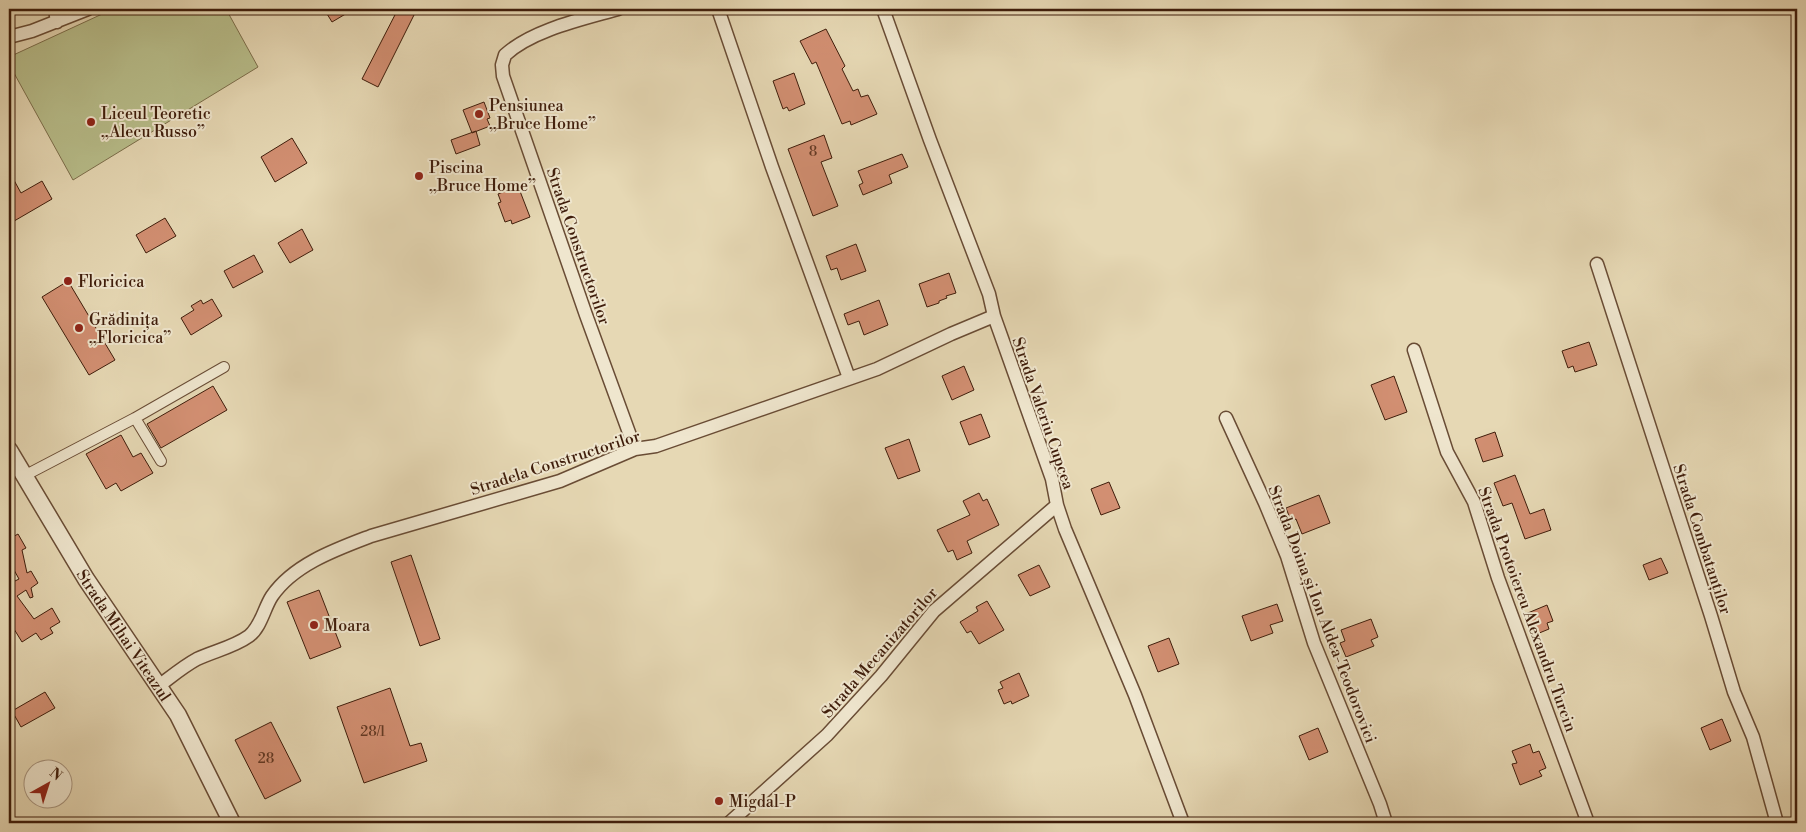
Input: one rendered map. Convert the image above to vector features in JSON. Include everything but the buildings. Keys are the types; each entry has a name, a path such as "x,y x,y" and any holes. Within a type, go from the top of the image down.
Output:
{"street":[{"path":"9,37 56,15 88,9"},
{"name":"Strada Constructorilor","path":"618,9 564,24 522,43 505,55 502,65 504,76 582,306 635,449"},
{"path":"718,9 769,158 849,378"},
{"name":"Strada Valeriu Cupcea","path":"883,9 930,140 989,294 994,316 1052,479 1057,504 1135,696 1183,823"},
{"name":"Strada Combatanților","path":"1597,264 1712,616 1734,692 1753,738 1778,823"},
{"name":"Stradela Constructorilor","path":"160,685 197,660 243,640 252,634 272,596 283,582 319,558 371,536 560,480 635,449 656,446 877,369 994,316"},
{"name":"Strada Protoiereu Alexandru Turcin","path":"1414,350 1447,452 1474,502 1498,578 1588,823"},
{"path":"24,476 135,418 224,368"},
{"path":"135,418 161,461"},
{"name":"Strada Doina și Ion Aldea-Teodorovici","path":"1226,418 1287,556 1314,643 1386,823"},
{"name":"Strada Mihai Viteazul","path":"9,450 86,579 160,685 200,756 232,823"},
{"name":"Strada Mecanizatorilor","path":"729,823 827,735 881,676 934,611 1057,504"}],"green space":[{"name":"Liceul Teoretic „Alecu Russo”","path":"113,9 226,9 258,67 73,180 9,64 9,57"}],"place":[{"name":"Pensiunea „Bruce Home”","path":"479,114"},
{"name":"Liceul Teoretic „Alecu Russo”","path":"91,122"},
{"name":"Piscina „Bruce Home”","path":"419,176"},
{"name":"Floricica","path":"68,281"},
{"name":"Grădinița „Floricica”","path":"79,328"},
{"name":"Moara","path":"314,625"},
{"name":"Migdal-P","path":"719,801"}]}
